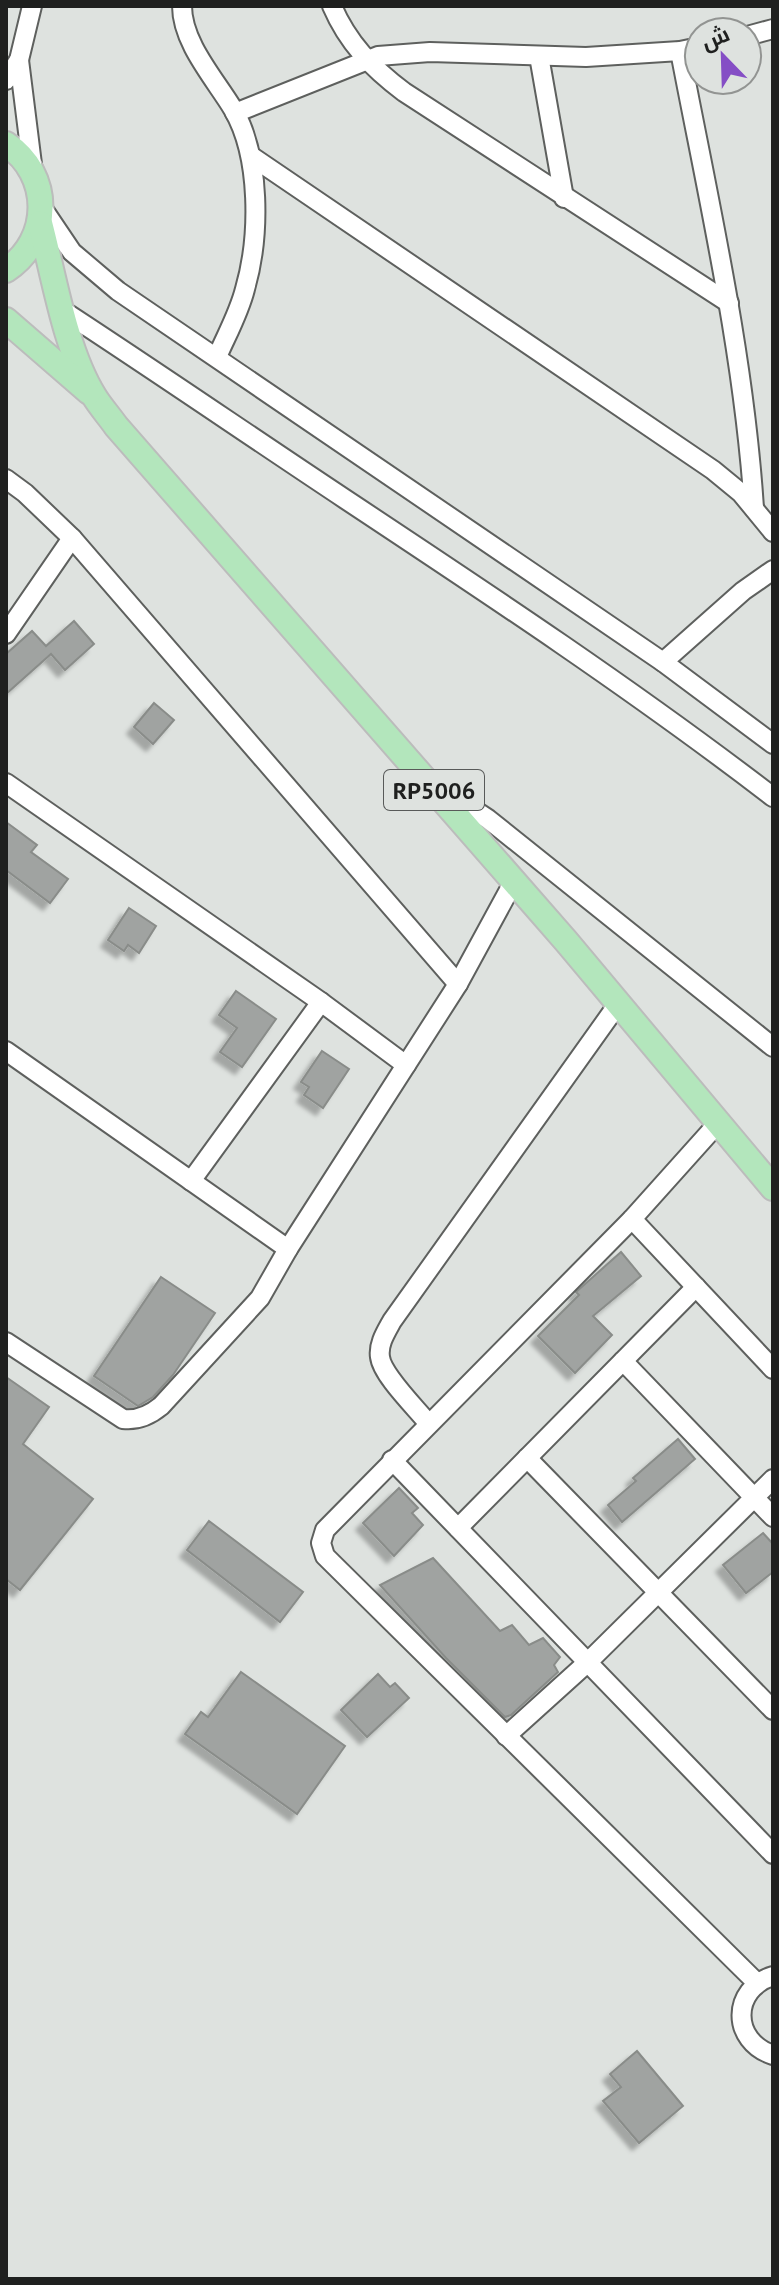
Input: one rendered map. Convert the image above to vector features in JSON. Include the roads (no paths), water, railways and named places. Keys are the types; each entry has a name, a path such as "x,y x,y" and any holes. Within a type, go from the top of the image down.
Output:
{"main road":[{"path":"6,144 23,158 33,172"},
{"name":"RP5006","path":"33,172 62,310 93,395"},
{"path":"6,270 29,248 40,214"},
{"name":"RP5006","path":"6,320 93,395 144,459 514,881 773,1188"}],"street":[{"path":"6,80 19,60 32,6"},
{"path":"182,6 192,42 235,113 251,156 255,199 251,259 237,314 217,357"},
{"path":"332,6 365,60 404,92 729,303"},
{"path":"235,113 365,60 402,53 599,57 683,50"},
{"path":"680,51 729,303 743,394 754,508"},
{"path":"539,56 564,198"},
{"path":"19,60 33,172"},
{"path":"251,156 713,470 754,508 773,532"},
{"path":"40,214 72,252 118,291 663,662 773,744"},
{"path":"62,310 186,390 587,662 771,791"},
{"path":"6,479 72,538 458,984"},
{"path":"6,634 72,538"},
{"path":"663,662 743,591 773,570"},
{"path":"417,771 488,819 773,1047"},
{"path":"9,791 321,1002 406,1065"},
{"path":"6,1342 123,1419 143,1417 161,1406 247,1316 260,1298 288,1249 458,984 514,881"},
{"path":"191,1181 321,1002"},
{"path":"428,1423 383,1367 379,1355 382,1340 392,1321 618,1004"},
{"path":"6,1051 288,1249"},
{"path":"719,1122 632,1219 325,1530 321,1543 325,1556 506,1736 765,1979 744,2001 742,2022 751,2042 773,2055"},
{"path":"632,1219 773,1369"},
{"path":"458,1528 696,1287"},
{"path":"623,1361 773,1517"},
{"path":"527,1458 773,1710"},
{"path":"392,1460 773,1854"},
{"path":"506,1736 588,1662 773,1479"}]}
